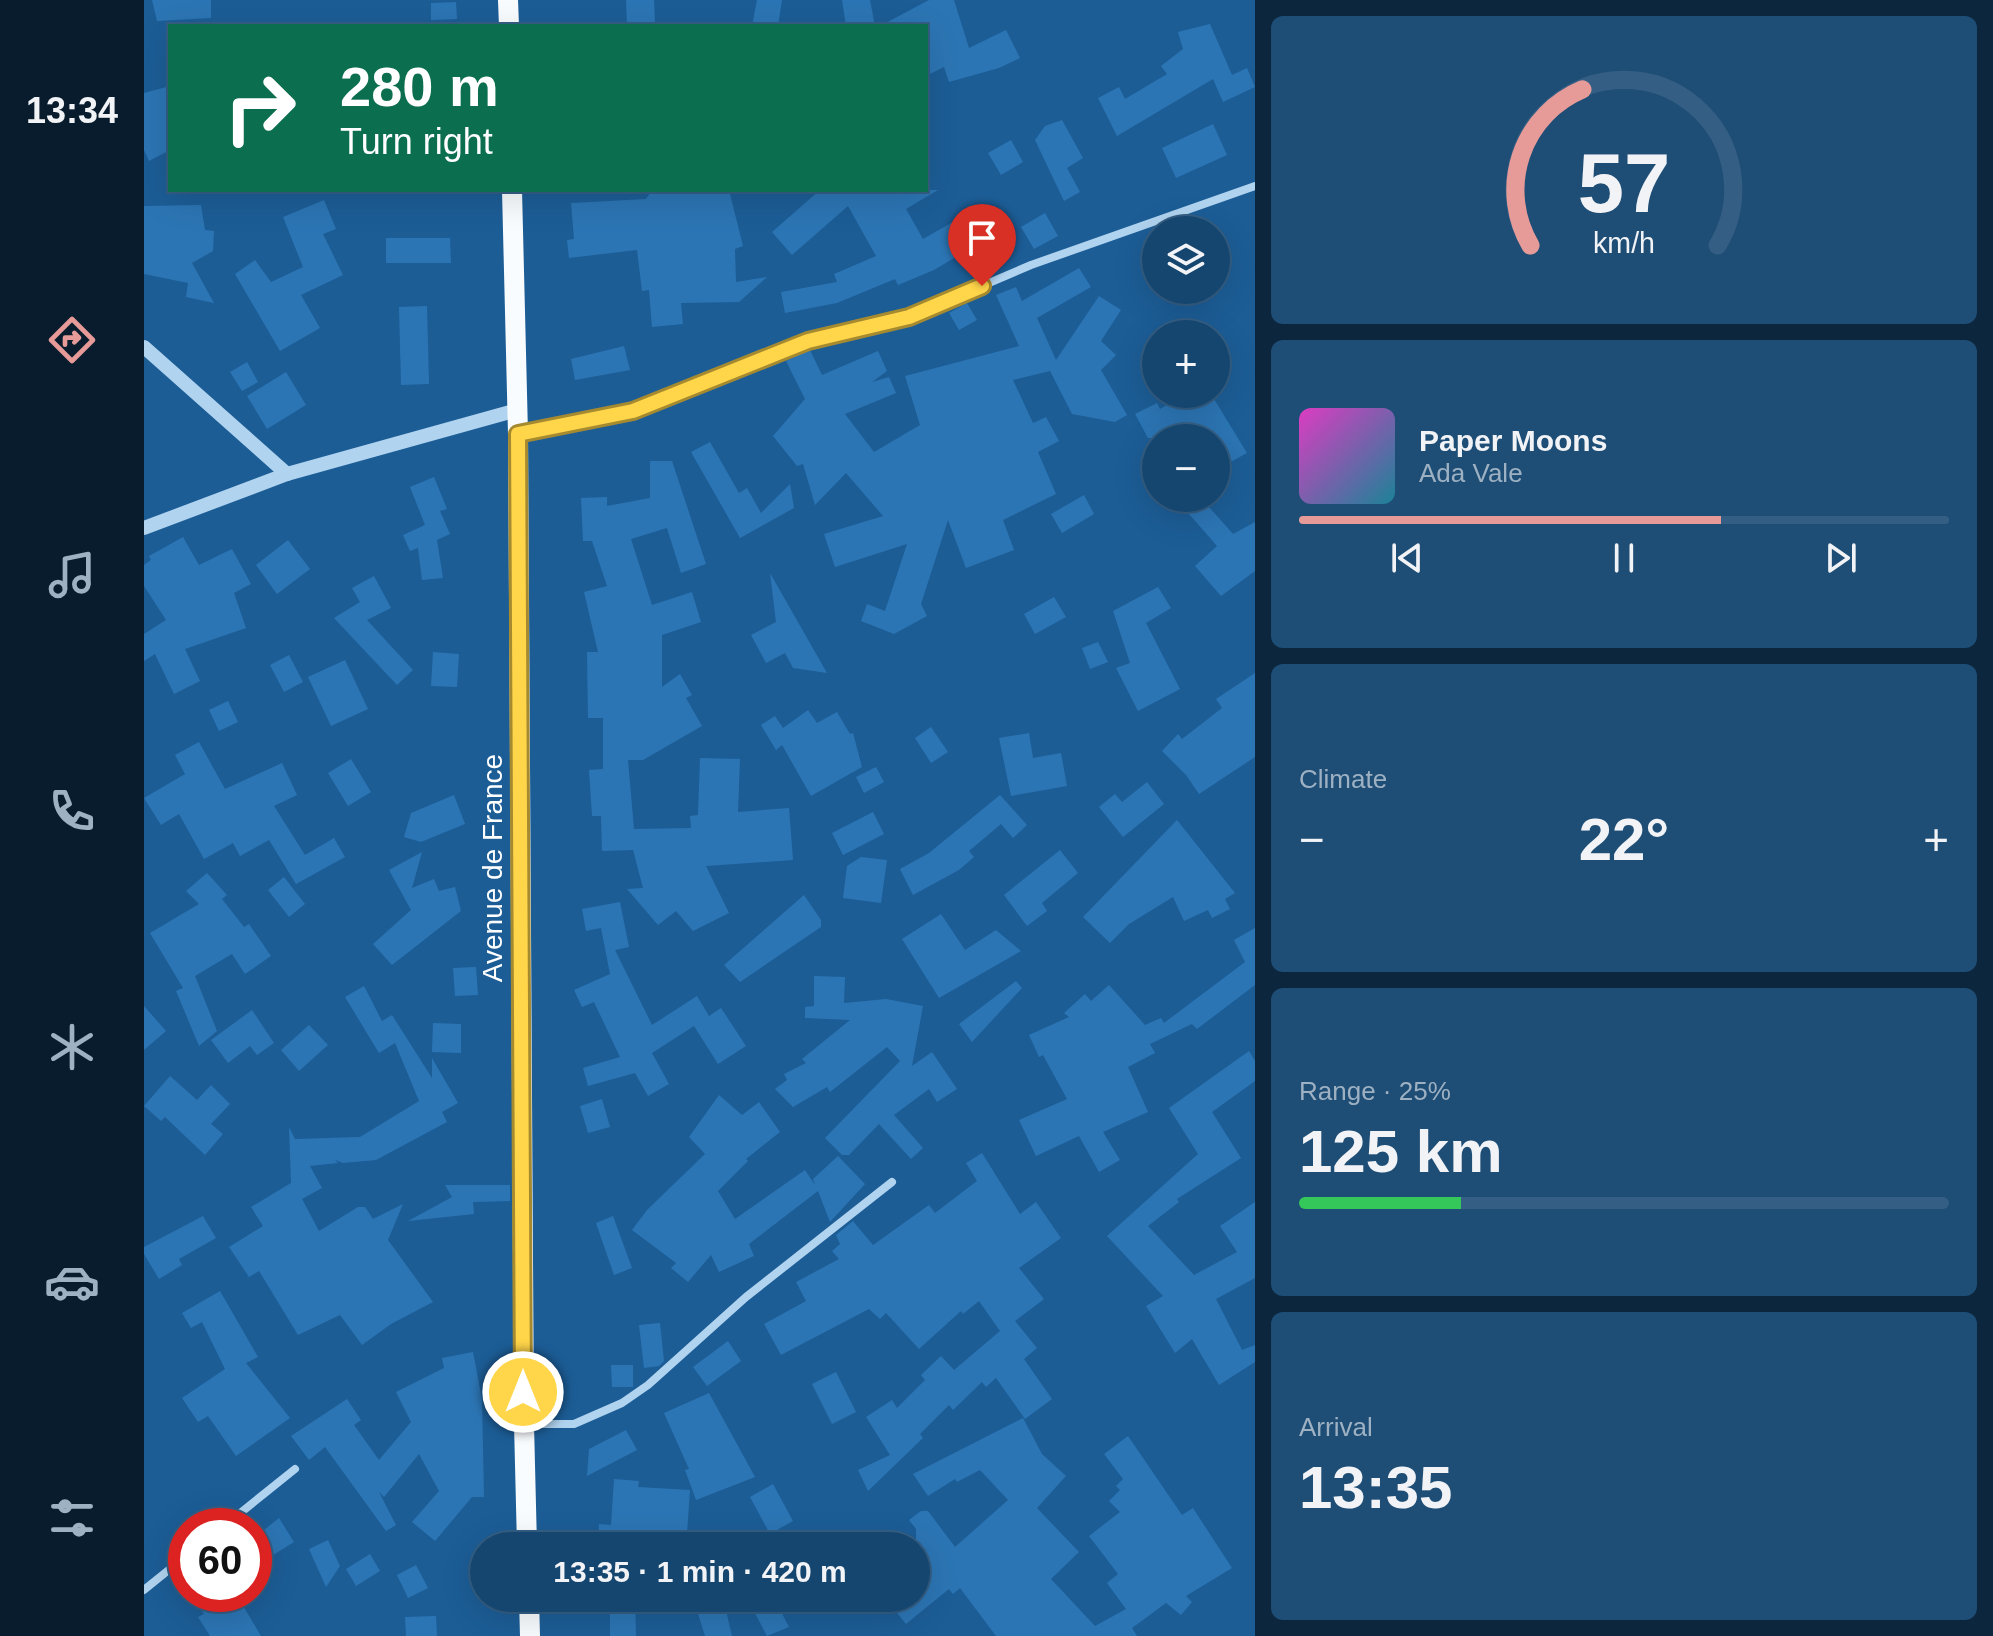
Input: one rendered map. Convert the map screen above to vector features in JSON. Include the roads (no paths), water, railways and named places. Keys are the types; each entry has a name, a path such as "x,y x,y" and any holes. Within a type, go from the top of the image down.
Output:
{"main road":[{"path":"508,0 509,24"},
{"name":"Avenue de France","path":"512,192 518,434 527,1532"},
{"path":"529,1612 530,1636"}],"street":[{"path":"518,434 633,411 793,346 824,335 909,317 1031,265 1255,186"},
{"path":"144,347 287,474"},
{"path":"144,528 287,474 517,410"},
{"path":"524,1424 574,1424 622,1403 648,1385 746,1297 892,1182"},
{"path":"246,1508 295,1469"},
{"path":"144,1590 168,1571"}]}
